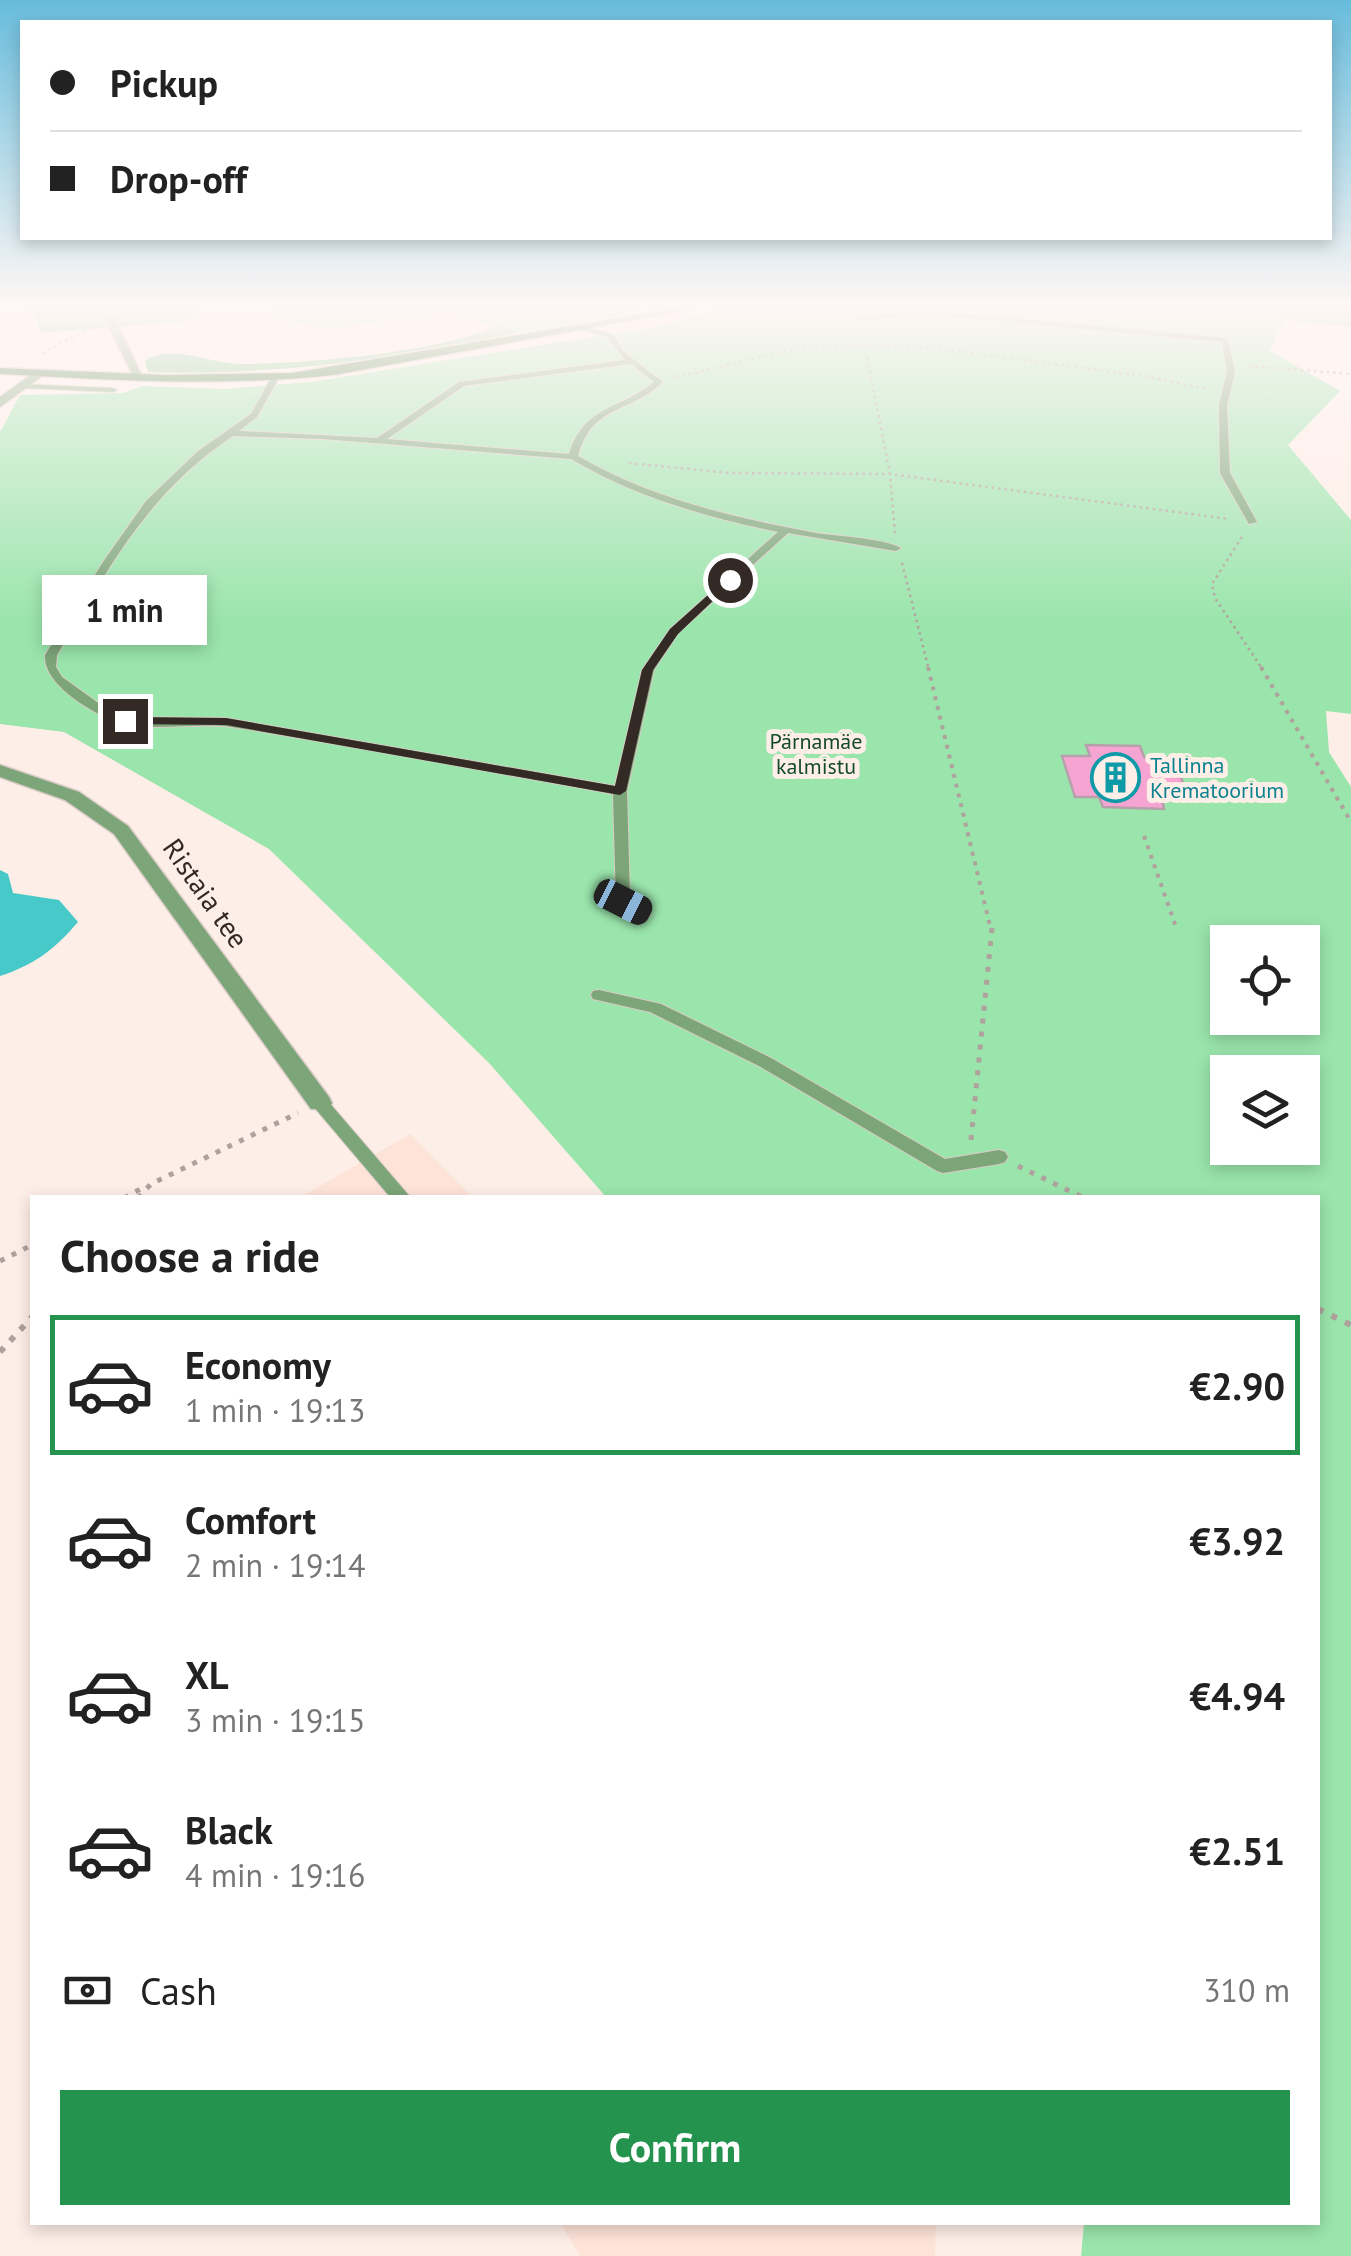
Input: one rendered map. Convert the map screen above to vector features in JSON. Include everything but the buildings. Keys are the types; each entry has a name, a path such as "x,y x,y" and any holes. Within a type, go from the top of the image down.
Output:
{"street":[{"name":"Ristaia tee","path":"0,771 72,796 120,830 320,1103"}],"lane":[{"path":"254,414 194,454 155,494 51,654 50,668 58,679 97,708 125,721 226,722 620,791"},
{"path":"378,441 419,414"},
{"path":"573,458 577,435 601,414"},
{"path":"1223,414 1225,473 1252,522"},
{"path":"231,433 573,458 682,505 896,548"},
{"path":"646,913 623,902 620,791 648,670 674,632 787,529"},
{"path":"598,995 656,1008 765,1062 943,1166 999,1157"},
{"path":"320,1103 399,1195"}],"path":[{"path":"877,414 890,474 896,548 992,925 970,1143 1078,1195"},
{"path":"573,458 729,473 890,474 1252,522 1212,584 1215,598 1282,700 1351,822"},
{"path":"1144,836 1176,927"},
{"path":"130,1195 320,1103"},
{"path":"141,1195 151,1184"},
{"path":"0,1261 30,1246"},
{"path":"1320,1310 1351,1325"},
{"path":"0,1352 30,1319"}],"shaded area":[{"path":"410,1134 470,1195 304,1195"},
{"path":"561,2225 936,2225 935,2256 580,2256"}],"green space":[{"name":"Pärnamäe kalmistu","path":"10,414 1318,414 1288,445 1351,520 1351,714 1326,711 1329,752 1351,787 1351,2256 1081,2256 1084,2225 1320,2225 1320,1195 604,1195 489,1063 269,849 64,732 0,724 0,432"}],"water":[{"path":"0,870 8,874 13,893 59,900 78,922 43,955 0,976"}],"place":[{"name":"Tallinna Krematoorium","path":"1115,778"}],"route":[{"path":"125,721 226,722 620,791 648,670 674,632 730,580"}]}
